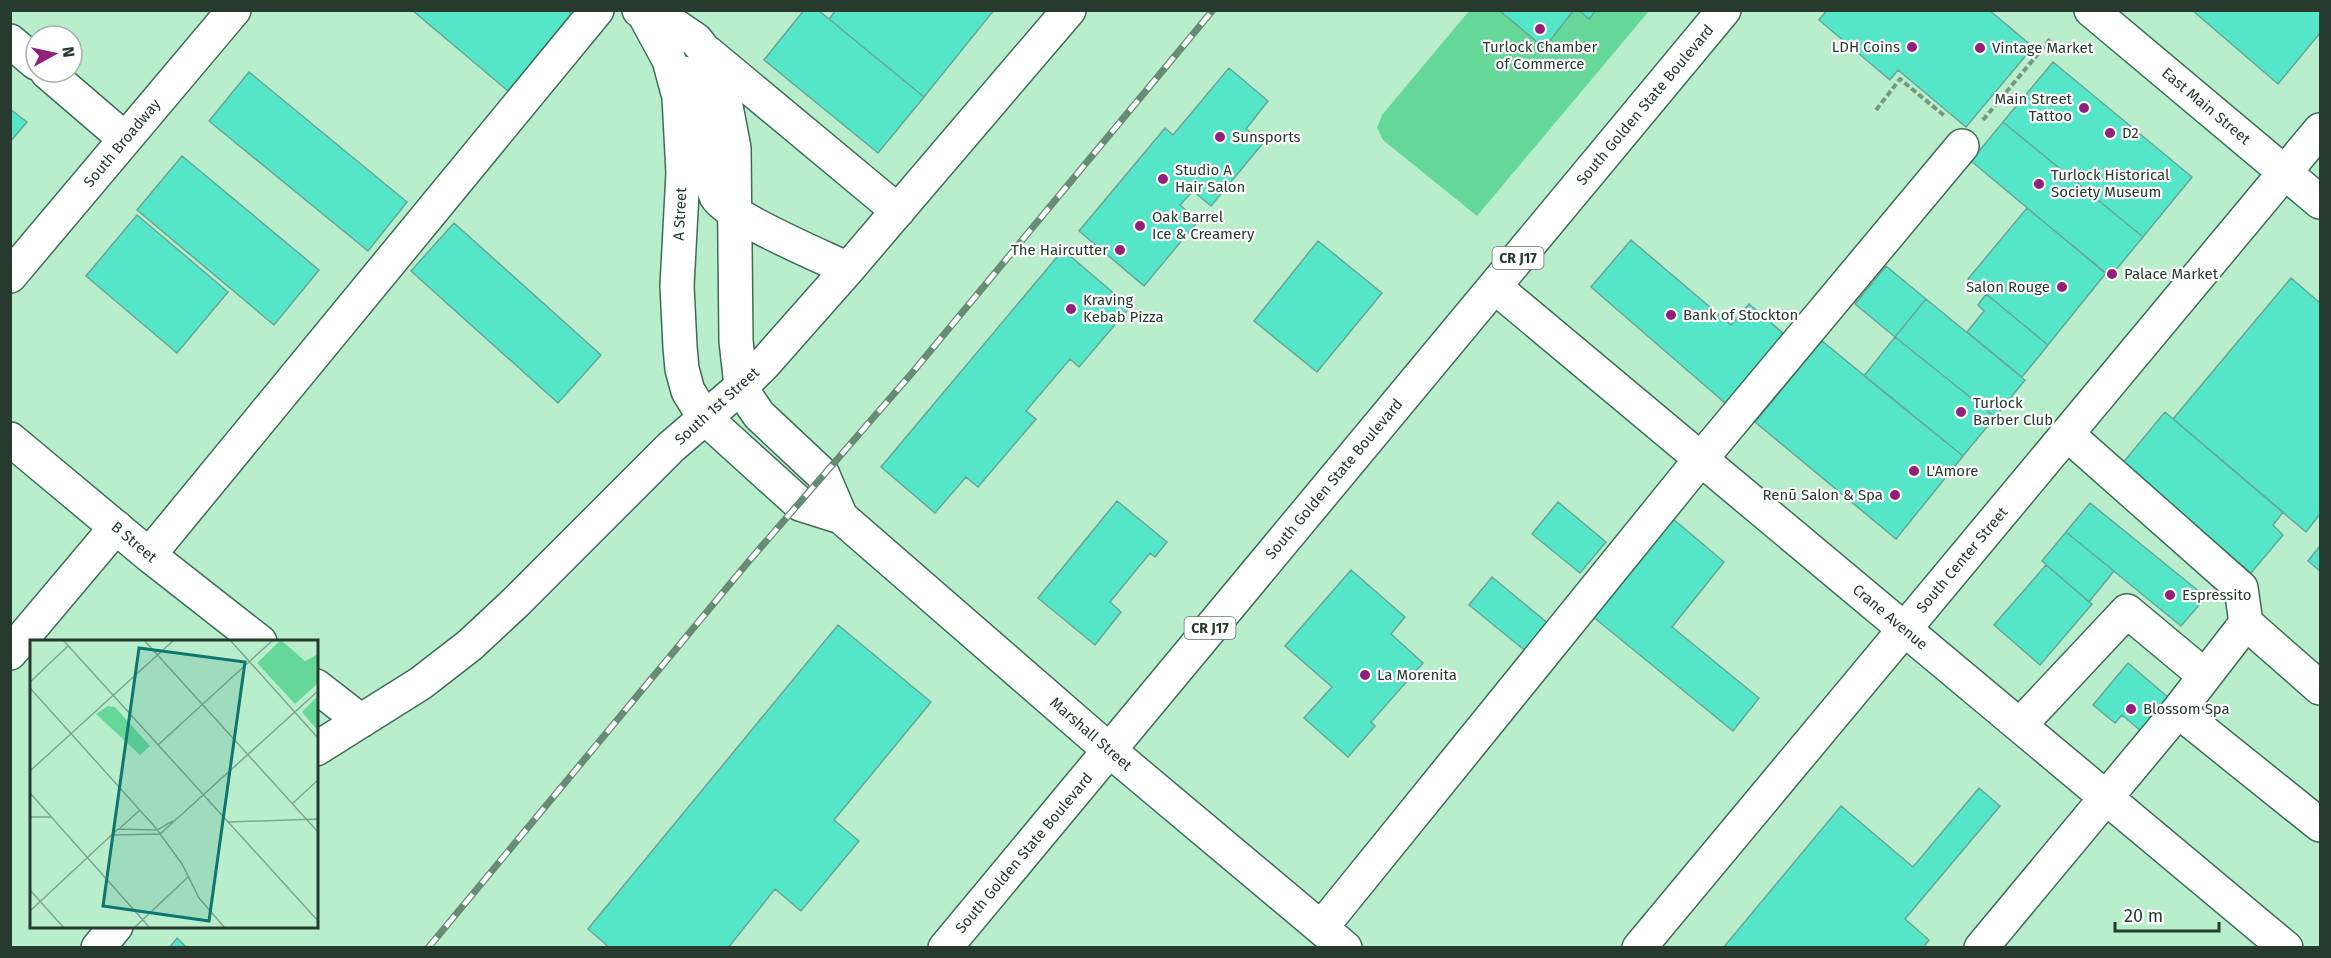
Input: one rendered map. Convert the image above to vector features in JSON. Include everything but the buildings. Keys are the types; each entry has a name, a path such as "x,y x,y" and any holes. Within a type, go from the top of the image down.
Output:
{"street":[{"name":"South Broadway","path":"10,276 234,10"},
{"path":"149,555 597,10"},
{"name":"South 1st Street","path":"318,748 421,683 470,645 671,447 742,386 898,212 1069,10"},
{"name":"South Golden State Boulevard","path":"945,948 1724,10"},
{"name":"East Main Street","path":"2091,10 2320,202"},
{"name":"A Street","path":"641,12 671,23 686,32 704,50 723,91 732,129 736,341 742,386"},
{"name":"A Street","path":"641,12 669,60 679,97 682,142 677,286 680,347 688,391 704,417"},
{"path":"10,41 24,53"},
{"path":"704,50 898,212"},
{"path":"669,60 686,77 698,97 709,135 713,186 717,197 735,214 848,269"},
{"path":"61,84 125,139"},
{"name":"South Center Street","path":"1639,948 2320,130"},
{"path":"1333,938 1700,460 1966,141"},
{"name":"Crane Avenue","path":"1495,287 2286,948"},
{"name":"Marshall Street","path":"742,386 759,415 823,475 841,517"},
{"name":"Marshall Street","path":"704,417 800,504 841,517 1109,750 1333,938"},
{"path":"2067,434 2241,588 2246,623 2320,688"},
{"name":"B Street","path":"10,439 149,555 257,640"},
{"path":"10,653 116,526"},
{"path":"2020,725 2127,610 2205,676"},
{"path":"1981,948 2178,711 2246,623"},
{"path":"318,688 361,721"},
{"path":"2178,711 2320,825"},
{"path":"98,948 115,928"}],"path":[{"path":"1876,110 1900,79 1966,141 2052,37"}],"green space":[{"path":"1469,11 1649,11 1477,216 1383,140 1377,128 1382,115"}],"railway":[{"path":"428,948 749,561 912,373 1213,10"}],"place":[{"name":"Turlock Chamber of Commerce","path":"1540,29"},
{"name":"LDH Coins","path":"1912,47"},
{"name":"Vintage Market","path":"1980,48"},
{"name":"Main Street Tattoo","path":"2084,108"},
{"name":"D2","path":"2110,133"},
{"name":"Sunsports","path":"1220,137"},
{"name":"Studio A Hair Salon","path":"1163,179"},
{"name":"Turlock Historical Society Museum","path":"2039,184"},
{"name":"Oak Barrel Ice & Creamery","path":"1140,226"},
{"name":"The Haircutter","path":"1120,250"},
{"name":"Palace Market","path":"2112,274"},
{"name":"Salon Rouge","path":"2062,287"},
{"name":"Kraving Kebab Pizza","path":"1071,309"},
{"name":"Bank of Stockton","path":"1671,315"},
{"name":"Turlock Barber Club","path":"1961,412"},
{"name":"L'Amore","path":"1914,471"},
{"name":"Renū Salon & Spa","path":"1895,495"},
{"name":"Espressito","path":"2170,595"},
{"name":"La Morenita","path":"1365,675"},
{"name":"Blossom Spa","path":"2131,709"}]}
